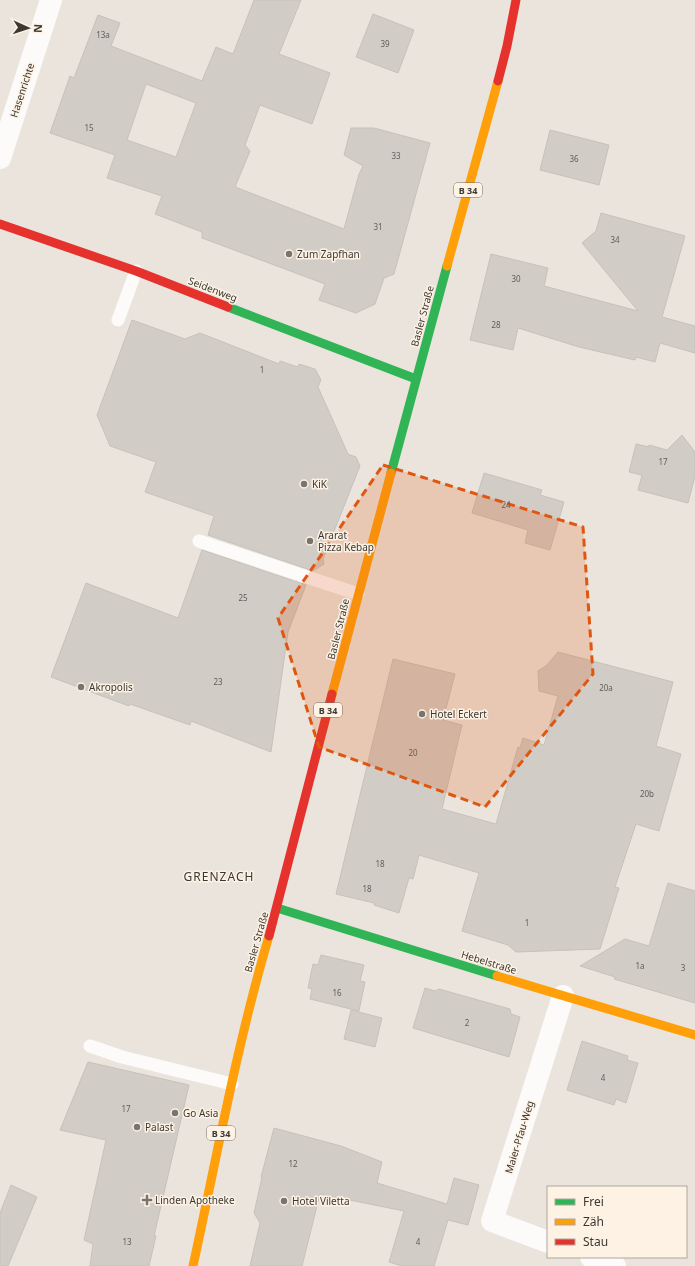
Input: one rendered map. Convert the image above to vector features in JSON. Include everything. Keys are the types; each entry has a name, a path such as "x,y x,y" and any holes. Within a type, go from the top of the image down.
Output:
{"main road":[{"name":"Basler Straße","path":"193,1266 232,1084 258,976 358,594 507,46 516,0"},
{"name":"Seidenweg","path":"0,224 136,271 416,379"},
{"name":"Hebelstraße","path":"277,908 695,1035"}],"street":[{"name":"Hasenrichte","path":"0,158 51,0"},
{"name":"Maier-Pfau-Weg","path":"547,1242 492,1221 563,996"},
{"path":"593,1258 615,1266"}],"lane":[{"path":"118,320 136,271"},
{"path":"199,540 358,594"},
{"path":"90,1046 122,1057 232,1084"}],"highlighted area":[{"path":"383,465 583,527 593,674 485,807 319,747 278,618"}],"building":[{"path":"254,0 301,0 279,54 330,73 312,124 260,105 245,145 250,151 235,187 344,229 359,174 363,166 344,155 351,128 374,128 430,143 394,274 384,278 375,304 356,313 319,300 325,284 202,238 202,232 155,214 162,196 107,178 115,155 50,133 70,76 74,78 98,15 120,23 111,46 202,81 216,47 233,54","holes":["146,84 196,103 176,157 127,140"]},
{"path":"373,14 414,30 398,73 356,57"},
{"path":"550,130 609,145 599,185 540,170"},
{"path":"601,213 685,236 662,317 695,326 695,353 660,343 655,362 636,357 635,360 579,347 518,328 513,350 470,340 491,254 548,268 544,286 638,311 582,243 596,231"},
{"path":"132,320 185,339 200,333 279,364 280,361 298,367 299,364 315,369 321,380 318,387 348,454 356,457 360,466 323,559 324,564 313,571 208,535 214,516 145,492 156,462 110,446 97,415"},
{"path":"682,435 695,452 695,476 688,503 638,490 642,475 629,472 636,444 649,447 649,445 667,450"},
{"path":"484,473 542,490 540,495 564,502 550,550 525,543 528,530 472,513"},
{"path":"202,550 306,585 288,632 271,752 191,721 190,725 130,704 129,706 51,677 86,583 178,618"},
{"path":"558,652 673,682 656,746 681,754 659,831 636,824 615,887 619,888 600,949 516,952 508,945 462,931 479,873 419,855 413,879 409,878 399,913 374,905 374,903 336,894 393,659 455,674 443,720 462,725 442,809 496,824 518,747 520,748 523,738 544,745 558,696 539,691 538,671 547,665"},
{"path":"668,883 695,891 695,1003 614,979 615,977 580,966 625,939 649,946"},
{"path":"321,955 364,965 360,981 365,982 359,1011 310,999 312,989 308,988 313,964 318,965"},
{"path":"425,988 435,991 439,989 510,1009 511,1014 520,1017 509,1057 413,1028"},
{"path":"351,1010 382,1018 375,1047 344,1039"},
{"path":"582,1041 628,1056 627,1060 638,1063 626,1103 616,1099 614,1105 567,1090"},
{"path":"88,1062 189,1085 154,1236 156,1236 149,1266 90,1266 93,1244 84,1240 106,1140 60,1130"},
{"path":"274,1128 341,1146 382,1162 377,1183 447,1204 454,1178 479,1185 468,1225 448,1220 434,1266 402,1266 389,1262 404,1211 320,1194 302,1266 250,1266 260,1223 254,1213 261,1177"},
{"path":"11,1185 37,1197 8,1266 0,1266 0,1213"}],"traffic: fast":[{"path":"391,473 447,266"},
{"path":"228,307 416,379"},
{"path":"277,908 497,976"}],"traffic: slow":[{"path":"447,266 498,81"},
{"path":"332,694 391,473"},
{"path":"193,1266 237,1059 269,936"},
{"path":"497,976 695,1035"}],"traffic: jam":[{"path":"498,81 516,0"},
{"path":"0,224 136,271 228,307"},
{"path":"269,936 332,694"}],"place":[{"name":"Zum Zapfhan","path":"289,254"},
{"name":"KiK","path":"304,484"},
{"name":"Ararat Pizza Kebap","path":"310,541"},
{"name":"Akropolis","path":"81,687"},
{"name":"Hotel Eckert","path":"422,714"},
{"name":"Go Asia","path":"175,1113"},
{"name":"Palast","path":"137,1127"},
{"name":"Linden Apotheke","path":"147,1200"},
{"name":"Hotel Viletta","path":"284,1201"}],"district":[{"name":"GRENZACH","path":"219,876"}]}
